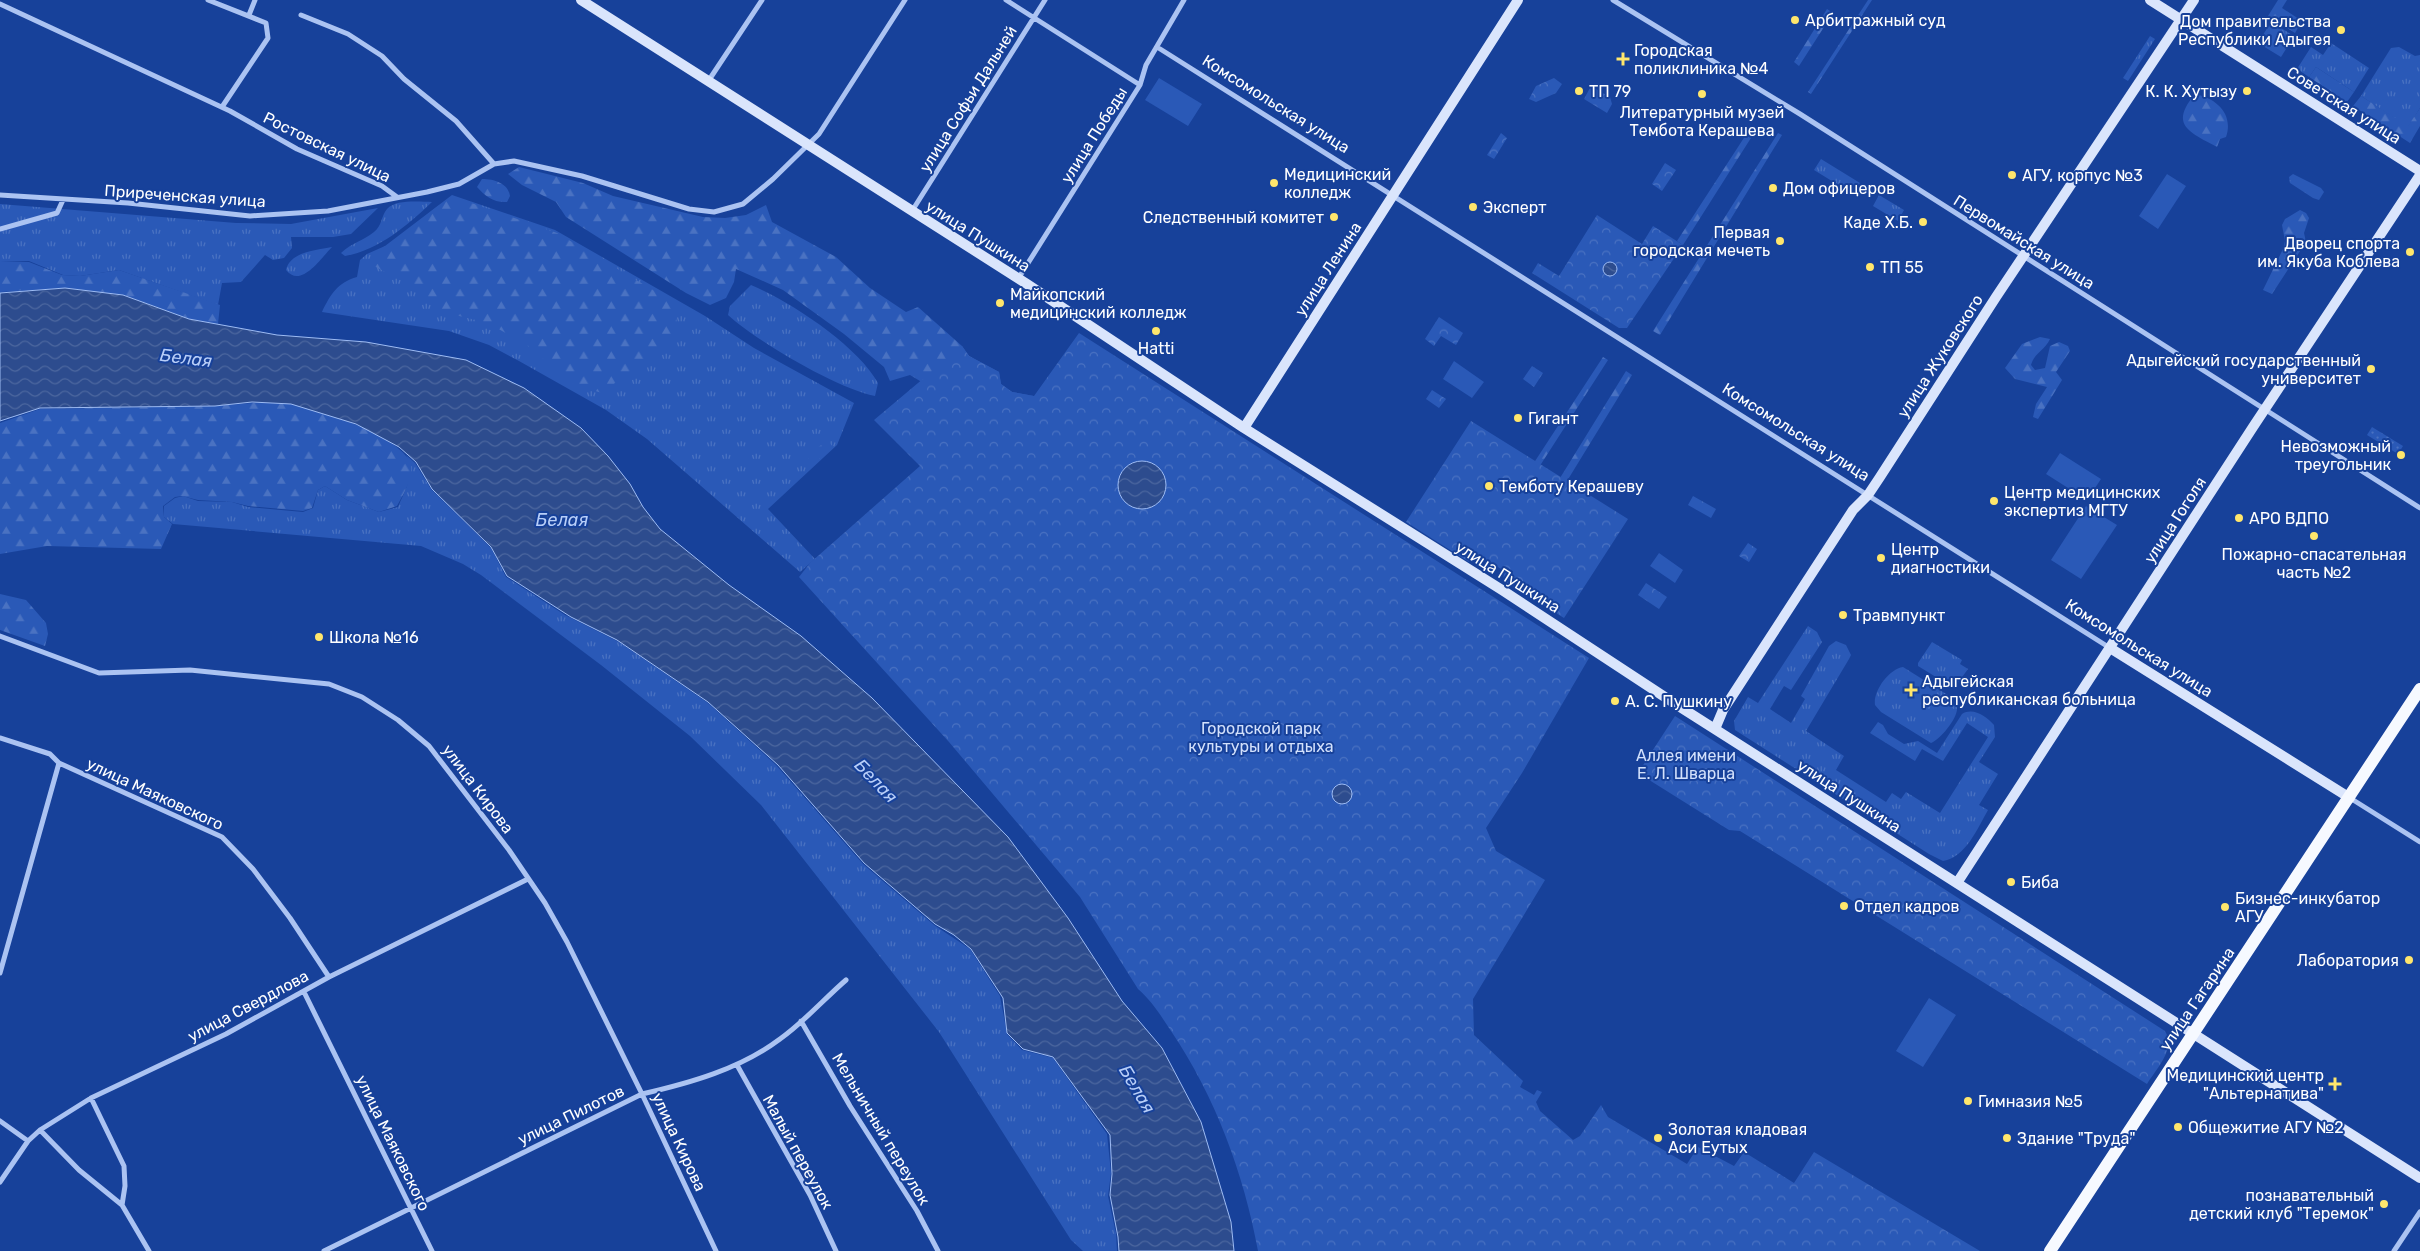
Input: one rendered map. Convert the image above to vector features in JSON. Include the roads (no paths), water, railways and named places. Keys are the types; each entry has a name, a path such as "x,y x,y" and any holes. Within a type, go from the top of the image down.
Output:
{"main road":[{"name":"улица Пушкина","path":"581,0 1018,279 1244,428 1486,575 1715,729 2420,1178"},
{"name":"улица Ленина","path":"1244,428 1518,0"},
{"name":"Советская улица","path":"2150,0 2420,171"},
{"name":"улица Жуковского","path":"1715,729 1723,710 1853,510 1868,495 2194,0"},
{"name":"улица Гоголя","path":"1957,883 2420,175"},
{"name":"Комсомольская улица","path":"2110,648 2350,798"},
{"name":"улица Гагарина","path":"2050,1251 2420,689"}],"street":[{"path":"208,0 266,23 268,38 222,107"},
{"path":"249,15 255,0"},
{"path":"709,80 762,0"},
{"path":"809,145 819,134 905,0"},
{"path":"1006,0 1140,85"},
{"name":"улица Софьи Дальней","path":"912,212 1045,0"},
{"name":"улица Победы","path":"1018,279 1140,85 1146,65 1184,0"},
{"name":"Первомайская улица","path":"1614,0 1800,114 2420,508"},
{"name":"Ростовская улица","path":"1,7 222,107 297,149 382,186 397,197 459,184 494,164 514,161 582,176 689,209 714,212 743,204 809,145"},
{"path":"301,14 348,34 382,56 404,79 456,121 494,164"},
{"name":"Комсомольская улица","path":"1157,47 2110,648"},
{"name":"Приреченская улица","path":"0,195 128,203 250,216 328,211 397,197"},
{"path":"0,229 58,213 63,200"},
{"name":"улица Кирова","path":"0,636 99,673 190,670 330,684 362,697 398,720 430,746 509,850 545,903 567,942 642,1094 716,1251"},
{"name":"улица Маяковского","path":"0,738 50,754 60,763 222,837 253,869 290,918 329,977"},
{"path":"0,973 60,763"},
{"name":"Комсомольская улица","path":"2350,798 2420,842"},
{"name":"улица Свердлова","path":"0,1182 28,1142 40,1130 91,1098 226,1034 329,977 528,879"},
{"name":"улица Пилотов","path":"324,1251 642,1094 675,1086 737,1065 780,1039 846,980"},
{"name":"улица Маяковского","path":"304,992 432,1251"},
{"name":"Мельничный переулок","path":"801,1020 850,1106 917,1211 938,1251"},
{"name":"Малый переулок","path":"737,1065 810,1195 836,1251"},
{"path":"91,1098 124,1166 125,1186 122,1204"},
{"path":"0,1121 28,1142"},
{"path":"40,1130 79,1170 122,1204 149,1251"},
{"path":"2394,1251 2420,1212"}],"water":[{"path":"1607,262 1613,262 1617,269 1613,276 1607,276 1603,272 1603,266"},
{"name":"Белая","path":"65,288 123,295 189,319 277,335 366,342 466,360 524,388 581,428 608,456 630,484 643,507 660,529 729,585 801,636 872,698 1008,837 1068,918 1122,1001 1162,1048 1201,1122 1231,1222 1234,1251 1119,1251 1110,1195 1112,1174 1110,1135 1053,1057 1023,1049 1007,1033 1003,998 971,949 954,935 935,924 864,863 778,765 708,702 617,640 571,617 507,576 491,547 432,489 416,462 399,447 356,424 291,404 252,402 215,406 40,408 0,421 0,293"},
{"path":"1142,461 1151,463 1159,468 1164,476 1166,485 1164,494 1159,502 1151,507 1142,509 1133,507 1125,502 1120,494 1118,485 1120,476 1125,468 1133,463"},
{"path":"1342,784 1349,787 1352,794 1349,801 1342,804 1335,801 1332,794 1335,787"}],"place":[{"name":"Арбитражный суд","path":"1795,20"},
{"name":"Дом правительства Республики Адыгея","path":"2341,30"},
{"name":"Городская поликлиника №4","path":"1623,59"},
{"name":"ТП 79","path":"1579,91"},
{"name":"К. К. Хутызу","path":"2247,91"},
{"name":"Литературный музей Тембота Керашева","path":"1702,94"},
{"name":"АГУ, корпус №3","path":"2012,175"},
{"name":"Медицинский колледж","path":"1274,183"},
{"name":"Дом офицеров","path":"1773,188"},
{"name":"Эксперт","path":"1473,207"},
{"name":"Следственный комитет","path":"1334,217"},
{"name":"Каде Х.Б.","path":"1923,222"},
{"name":"Первая городская мечеть","path":"1780,241"},
{"name":"Дворец спорта им. Якуба Коблева","path":"2410,252"},
{"name":"ТП 55","path":"1870,267"},
{"name":"Майкопский медицинский колледж","path":"1000,303"},
{"name":"Hatti","path":"1156,331"},
{"name":"Адыгейский государственный университет","path":"2371,369"},
{"name":"Гигант","path":"1518,418"},
{"name":"Невозможный треугольник","path":"2401,455"},
{"name":"Темботу Керашеву","path":"1489,486"},
{"name":"Центр медицинских экспертиз МГТУ","path":"1994,501"},
{"name":"АРО ВДПО","path":"2239,518"},
{"name":"Пожарно-спасательная часть №2","path":"2314,536"},
{"name":"Центр диагностики","path":"1881,558"},
{"name":"Травмпункт","path":"1843,615"},
{"name":"Школа №16","path":"319,637"},
{"name":"Адыгейская республиканская больница","path":"1911,690"},
{"name":"А. С. Пушкину","path":"1615,701"},
{"name":"Биба","path":"2011,882"},
{"name":"Отдел кадров","path":"1844,906"},
{"name":"Бизнес-инкубатор АГУ","path":"2225,907"},
{"name":"Лаборатория","path":"2409,960"},
{"name":"Медицинский центр \"Альтернатива\"","path":"2335,1084"},
{"name":"Гимназия №5","path":"1968,1101"},
{"name":"Общежитие АГУ №2","path":"2178,1127"},
{"name":"Золотая кладовая Аси Еутых","path":"1658,1138"},
{"name":"Здание \"Труда\"","path":"2007,1138"},
{"name":"познавательный детский клуб \"Теремок\"","path":"2384,1204"}],"park label":[{"name":"Городской парк культуры и отдыха","path":"1261,737"},
{"name":"Аллея имени Е. Л. Шварца","path":"1686,764"}]}
